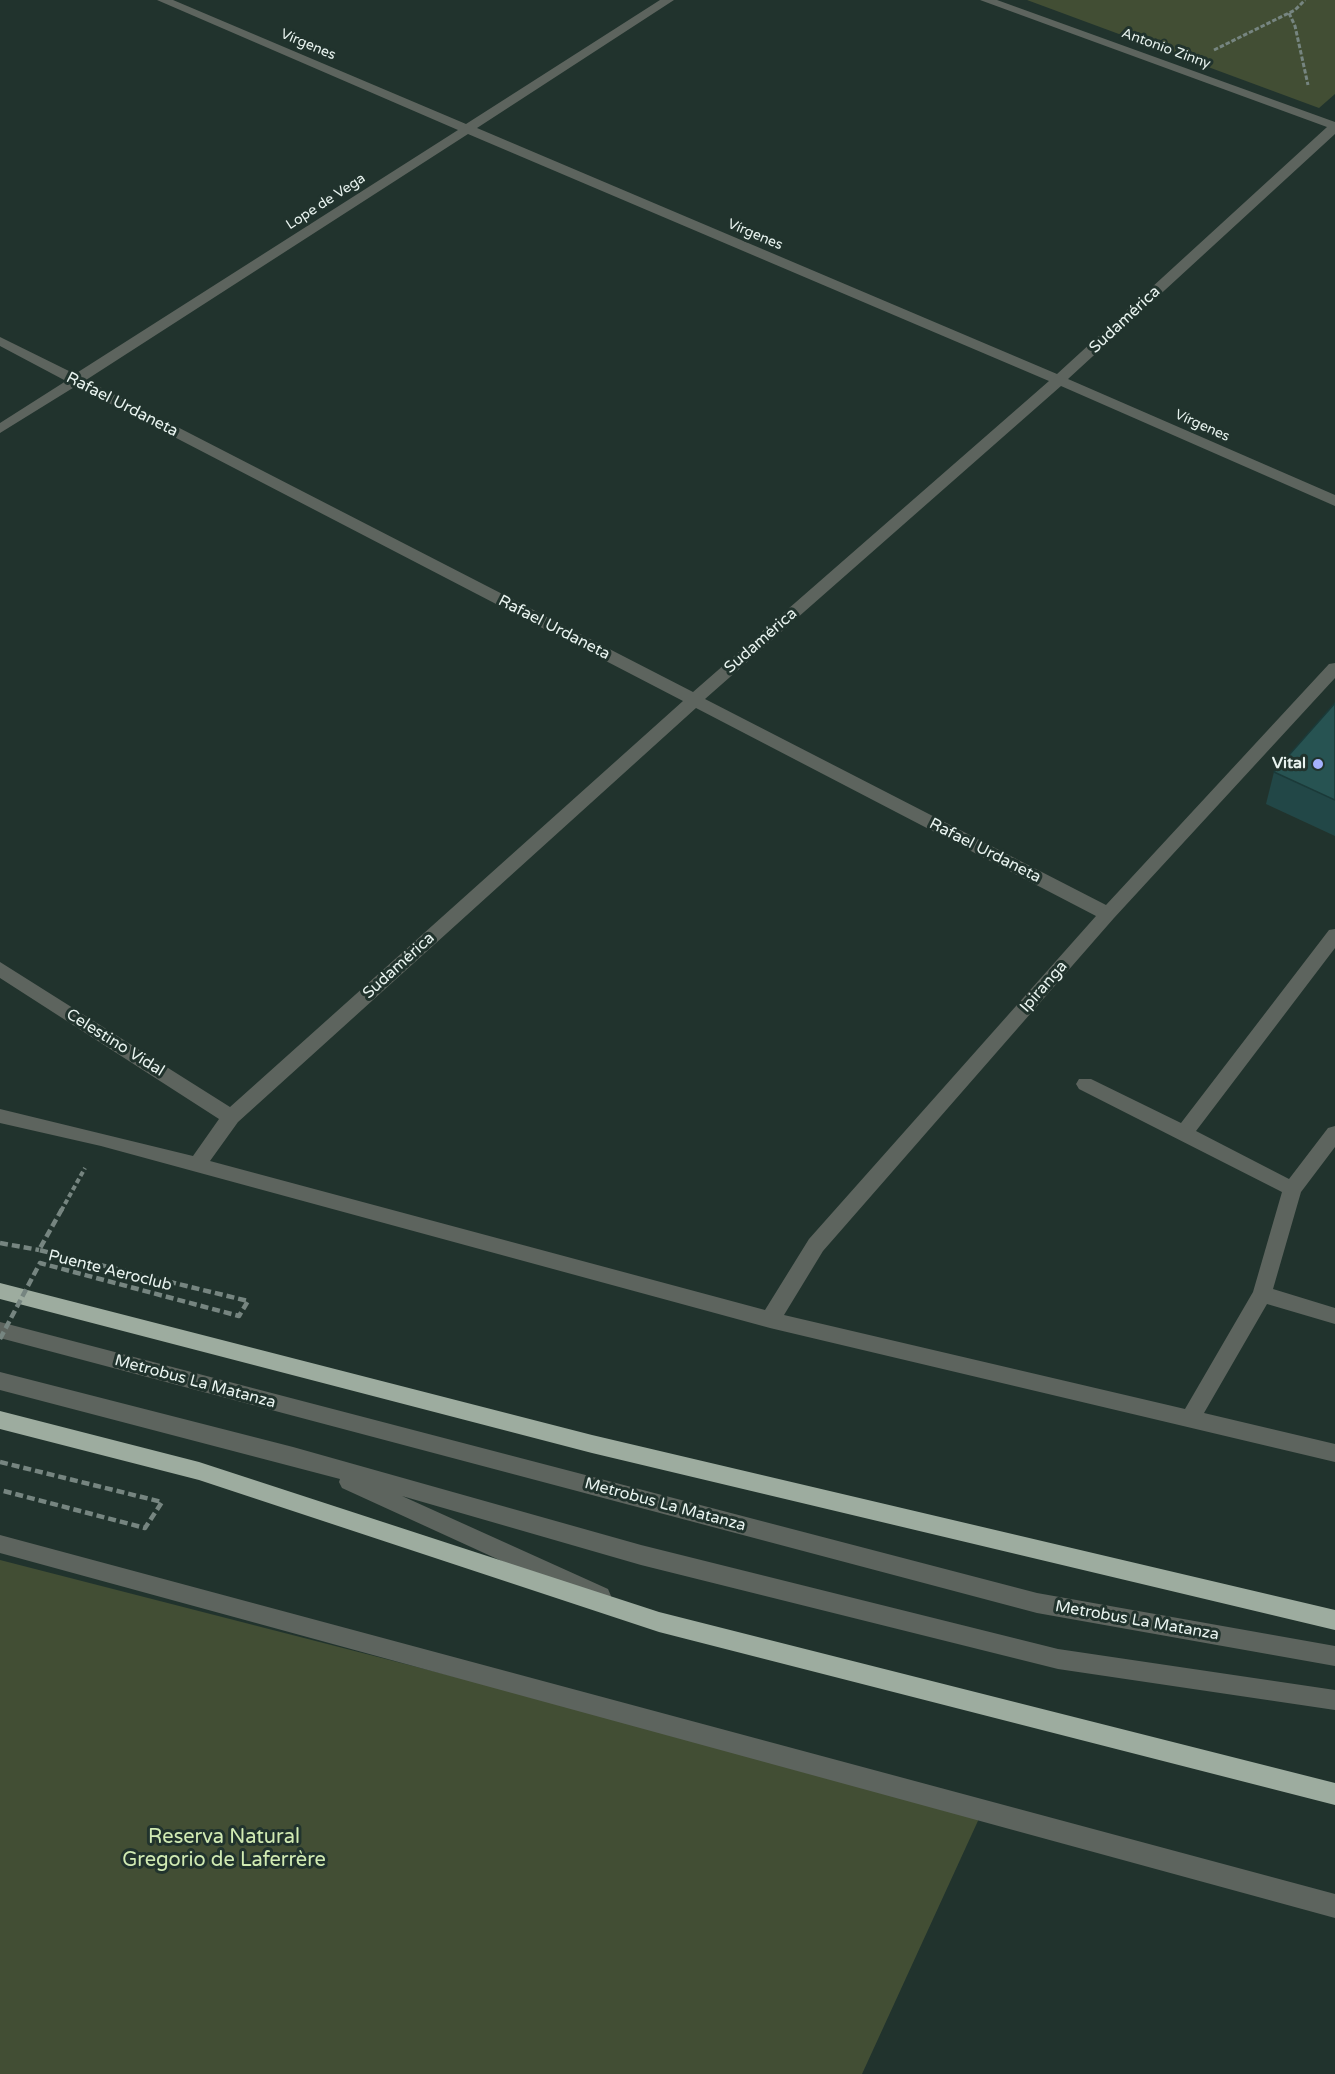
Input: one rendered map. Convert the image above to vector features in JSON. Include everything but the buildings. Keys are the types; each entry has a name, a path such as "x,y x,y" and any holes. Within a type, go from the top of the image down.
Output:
{"highway":[{"path":"0,1291 592,1444 1335,1620"},
{"path":"0,1420 199,1471 659,1622 1335,1794"}],"street":[{"name":"Vírgenes","path":"163,0 1059,380 1335,501"},
{"name":"Lope de Vega","path":"0,429 668,0"},
{"name":"Antonio Zinny","path":"986,0 1335,126"},
{"name":"Sudamérica","path":"197,1166 231,1117 693,701 1059,380 1335,126"},
{"name":"Rafael Urdaneta","path":"0,341 1108,914"},
{"name":"Ipiranga","path":"770,1320 816,1245 1108,914 1335,668"},
{"path":"1184,1133 1335,935"},
{"name":"Celestino Vidal","path":"0,969 231,1117"},
{"path":"1085,1084 1292,1189"},
{"path":"0,1116 101,1139 770,1320 1335,1454"},
{"path":"1190,1419 1262,1294 1292,1189 1335,1132"},
{"path":"1262,1294 1335,1316"},
{"name":"Metrobus La Matanza","path":"0,1330 1037,1603 1335,1656"},
{"path":"0,1381 293,1456 641,1555 1058,1659 1335,1700"},
{"path":"293,1456 659,1622"},
{"path":"0,1544 1335,1906"}],"path":[{"path":"1171,67 1236,40 1289,13 1305,1 1313,0"},
{"path":"1289,13 1306,75 1310,98 1308,116"},
{"path":"0,1243 39,1250 101,1139"},
{"name":"Puente Aeroclub","path":"0,1339 40,1263 239,1316 248,1300 39,1250"},
{"path":"0,1462 162,1502 145,1528 0,1490"}],"green space":[{"path":"1027,0 1335,0 1335,94 1319,108"},
{"name":"Reserva Natural Gregorio de Laferrère","path":"0,1560 982,1812 862,2074 0,2074"}],"place":[{"name":"Vital","path":"1318,764"}]}
